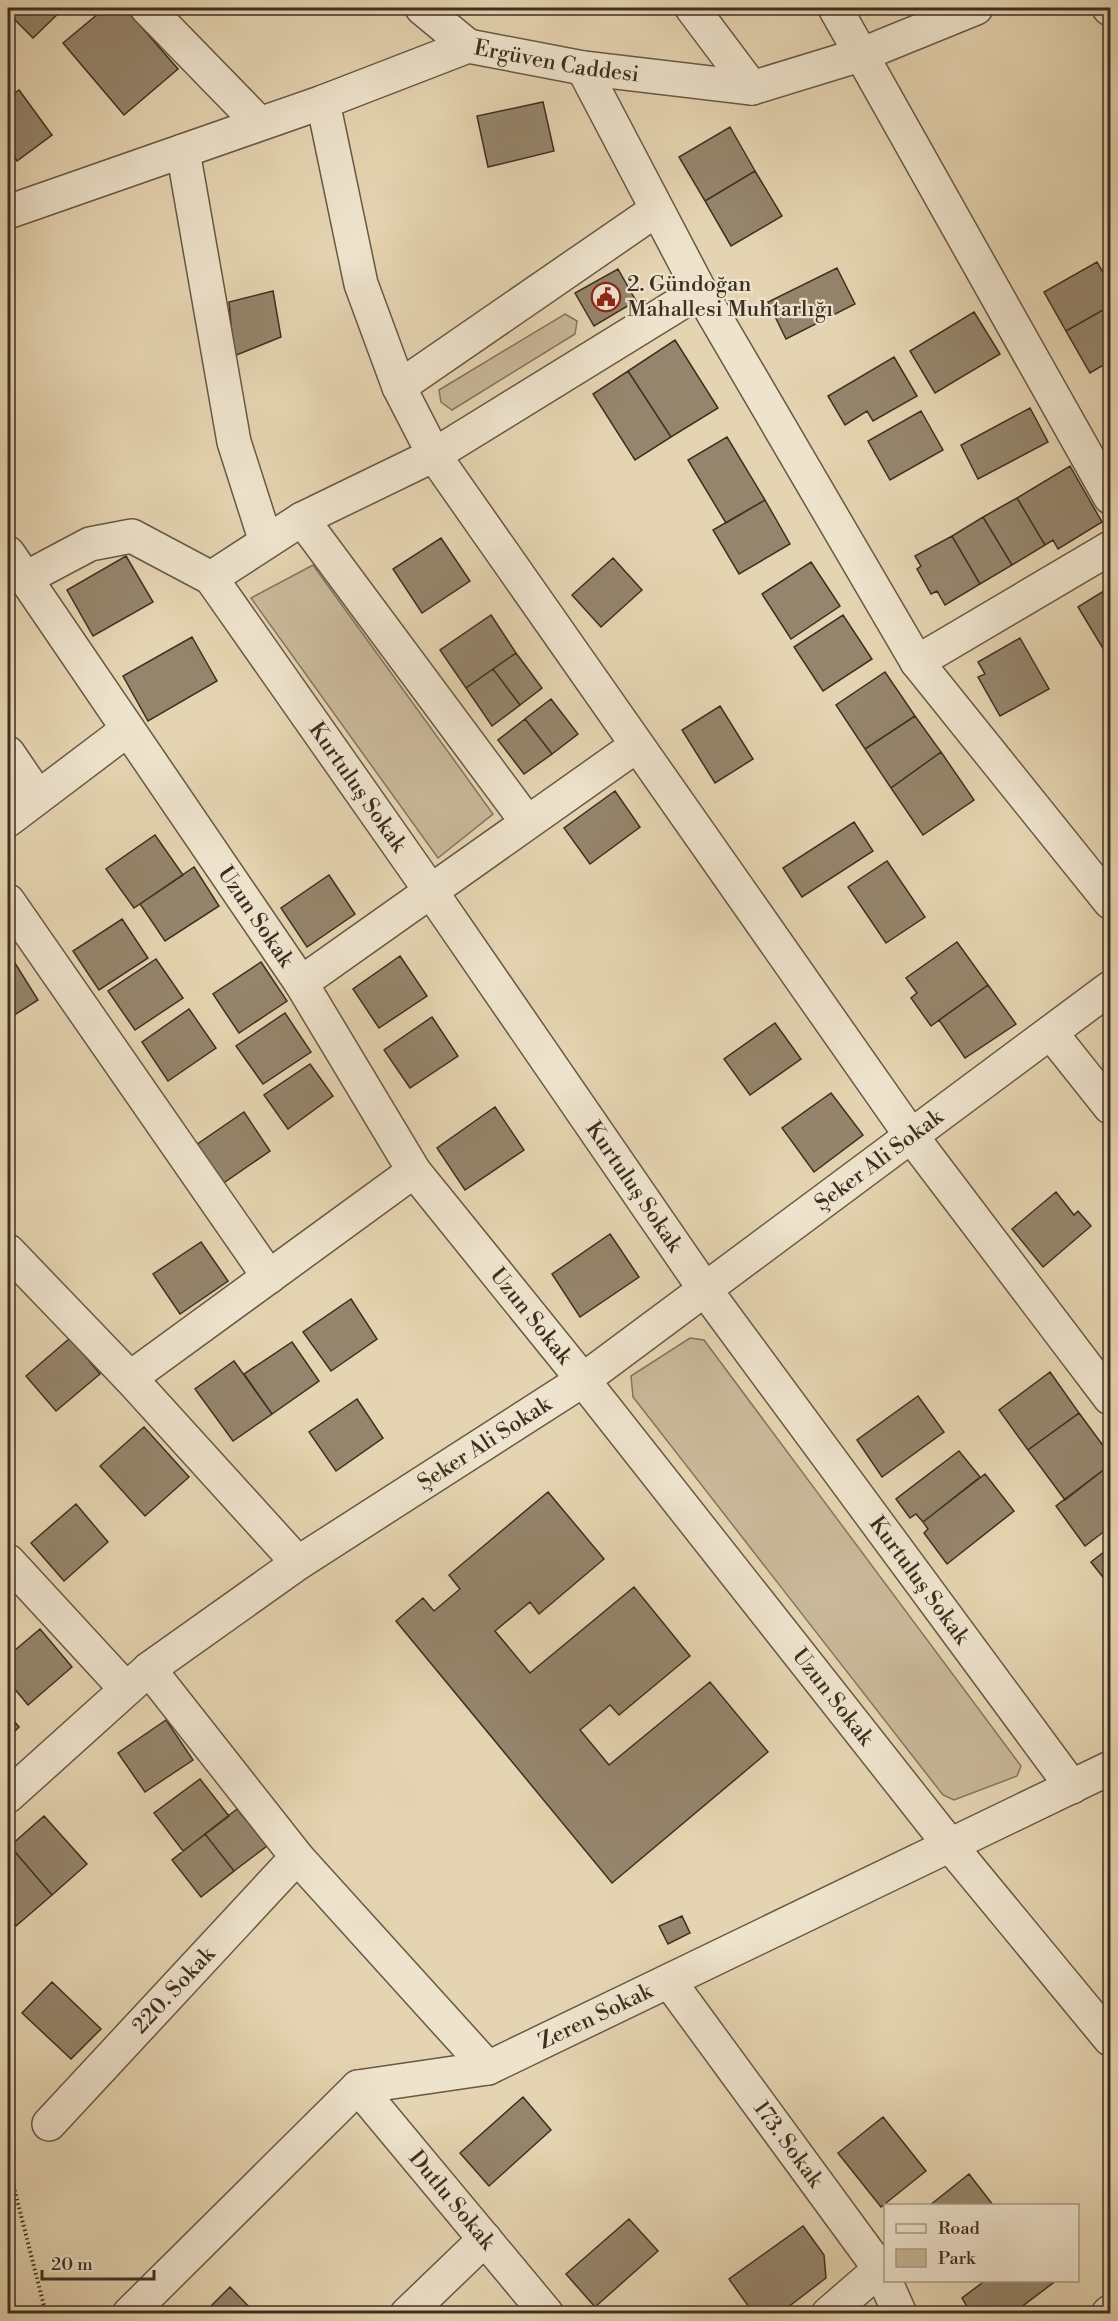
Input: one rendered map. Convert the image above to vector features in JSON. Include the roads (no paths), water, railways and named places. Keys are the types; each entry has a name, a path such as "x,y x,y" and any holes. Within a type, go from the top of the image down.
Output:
{"street":[{"path":"147,8 259,123"},
{"path":"692,8 752,88"},
{"path":"835,8 863,54 1110,497"},
{"name":"Ergüven Caddesi","path":"8,212 323,102 468,46 582,68 752,88 863,54 976,8"},
{"path":"438,12 468,46"},
{"path":"582,68 700,291 917,662 1110,902"},
{"path":"323,102 361,284 399,387 434,455 912,1137 1110,1398"},
{"path":"183,151 234,442 266,542"},
{"path":"399,387 656,210"},
{"path":"17,565 90,544 132,536 211,578 302,519 434,455 700,291"},
{"path":"302,519 527,822"},
{"path":"917,662 1110,548"},
{"name":"Uzun Sokak","path":"17,565 301,983 414,1171 583,1380 949,1844 1110,2039"},
{"name":"Kurtuluş Sokak","path":"211,578 430,890 706,1291 1072,1787"},
{"path":"8,820 127,729"},
{"path":"301,983 636,746"},
{"path":"8,753 38,797"},
{"path":"8,901 269,1276"},
{"name":"Şeker Ali Sokak","path":"8,1796 138,1679 298,1563 583,1380 706,1291 1110,988"},
{"path":"1051,1034 1110,1107"},
{"path":"130,1378 414,1171"},
{"path":"8,1251 130,1378 298,1563"},
{"path":"8,1561 138,1679 488,2068"},
{"name":"Zeren Sokak","path":"358,2087 488,2068 1110,1768"},
{"name":"220. Sokak","path":"49,2124 297,1857"},
{"name":"173. Sokak","path":"669,1981 880,2269 884,2278"},
{"path":"129,2313 358,2087"},
{"name":"Dutlu Sokak","path":"358,2087 547,2313"},
{"path":"407,2313 485,2239"},
{"path":"828,2313 880,2269"},
{"name":"173. Sokak","path":"886,2282 900,2313"}],"place":[{"name":"2. Gündoğan Mahallesi Muhtarlığı","path":"606,297"}]}
